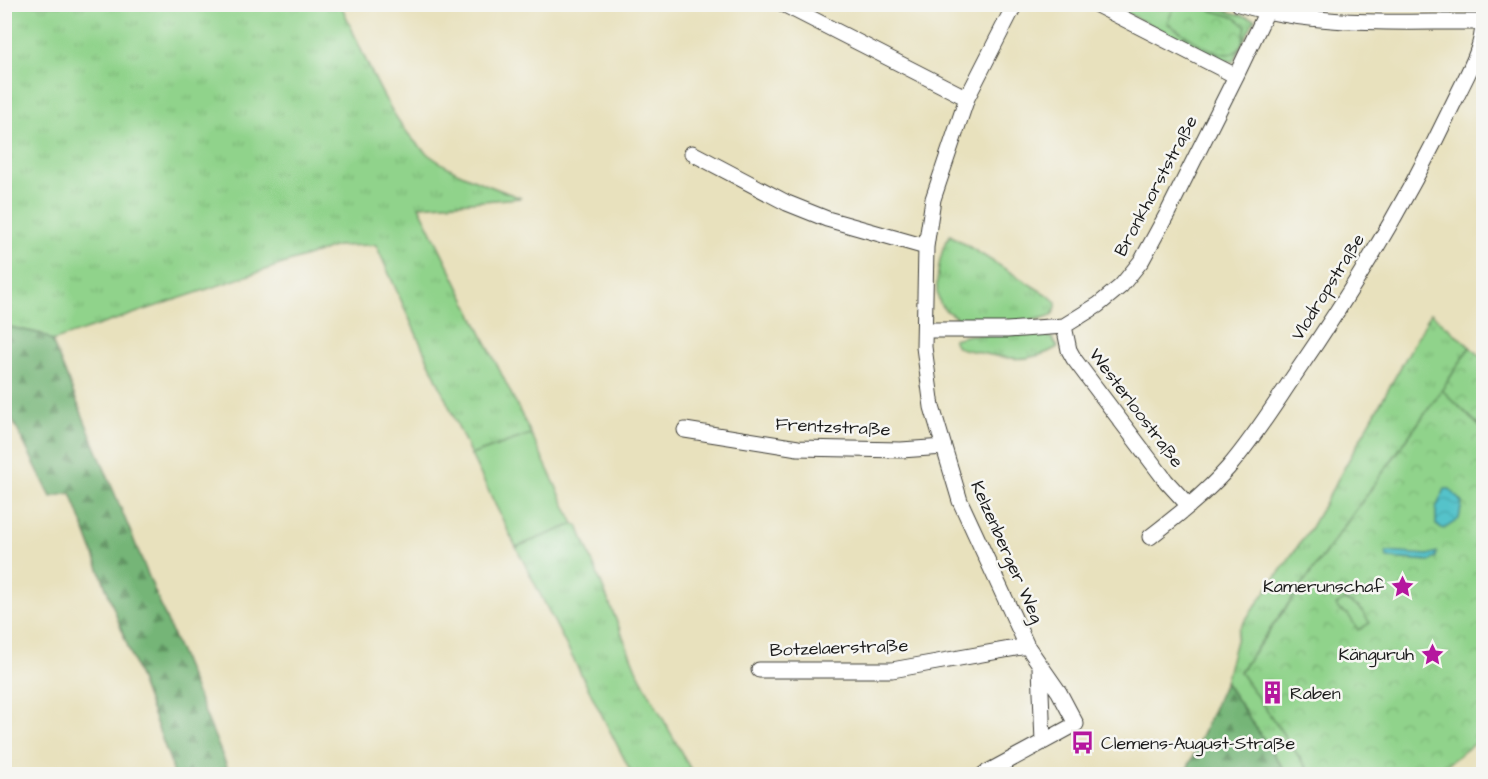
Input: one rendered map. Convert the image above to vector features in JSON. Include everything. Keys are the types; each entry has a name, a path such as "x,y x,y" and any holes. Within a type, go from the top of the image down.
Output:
{"street":[{"path":"783,4 967,98"},
{"name":"Kelzenberger Weg","path":"1015,4 967,98 933,199 926,247 924,347 932,407 960,501 1027,646 1059,692 1076,724 1043,742"},
{"path":"1095,4 1236,76"},
{"path":"1239,4 1266,13 1303,11 1343,21 1483,22"},
{"name":"Bronkhorststraße","path":"925,330 1007,330 1064,326 1098,305 1121,286 1142,260 1167,214 1266,13"},
{"name":"Vlodropstraße","path":"1150,537 1189,506 1227,470 1248,444 1348,294 1440,131 1479,49 1483,22"},
{"path":"692,153 788,203 827,219 926,247"},
{"name":"Westerloostraße","path":"1064,326 1069,350 1074,359 1166,481 1189,506"},
{"name":"Frentzstraße","path":"685,430 798,448 901,450 944,447"},
{"name":"Botzelaerstraße","path":"759,670 892,670 1027,646"},
{"path":"984,774 1011,768 1043,742 1040,665"}],"green space":[{"path":"5,5 341,5 389,106 415,142 429,155 450,168 521,198 419,206 531,434 471,455 376,245 337,246 52,341 42,334 5,326"},
{"path":"1111,5 1205,5 1255,19 1233,62 1228,60 1226,64"},
{"path":"1175,5 1193,5 1234,17 1246,26 1238,50 1228,54 1220,53 1167,23"},
{"path":"950,235 1049,296 1056,302 1052,315 1017,322 957,321 956,317 941,305 937,290 940,259"},
{"path":"1431,313 1470,347 1442,390 1240,671 1311,774 1287,774 1225,682 1239,629 1310,529"},
{"path":"5,326 42,334 52,341 230,774 172,774 172,766 71,493 51,497 5,405"},
{"path":"1040,333 1052,338 1058,347 1034,357 1022,358 999,357 963,349 957,347 953,339 969,335"},
{"path":"1470,347 1483,359 1483,429 1442,390"},
{"path":"1442,390 1483,430 1483,737 1434,774 1311,774 1240,672"},
{"path":"531,434 574,524 516,547 471,455"},
{"path":"574,524 578,526 636,669 693,774 632,774 516,547"},
{"path":"1344,600 1359,607 1370,623 1358,630 1348,614 1339,610 1336,605"},
{"path":"1225,682 1287,774 1185,774"}],"water":[{"path":"1445,489 1450,489 1462,503 1459,519 1444,529 1436,525 1436,508"},
{"path":"1386,552 1428,555 1437,552 1436,557 1431,561 1387,558"}],"place":[{"name":"Kamerunschaf","path":"1402,586"},
{"name":"Känguruh","path":"1432,654"},
{"name":"Raben","path":"1272,693"},
{"name":"Clemens-August-Straße","path":"1083,743"}]}
